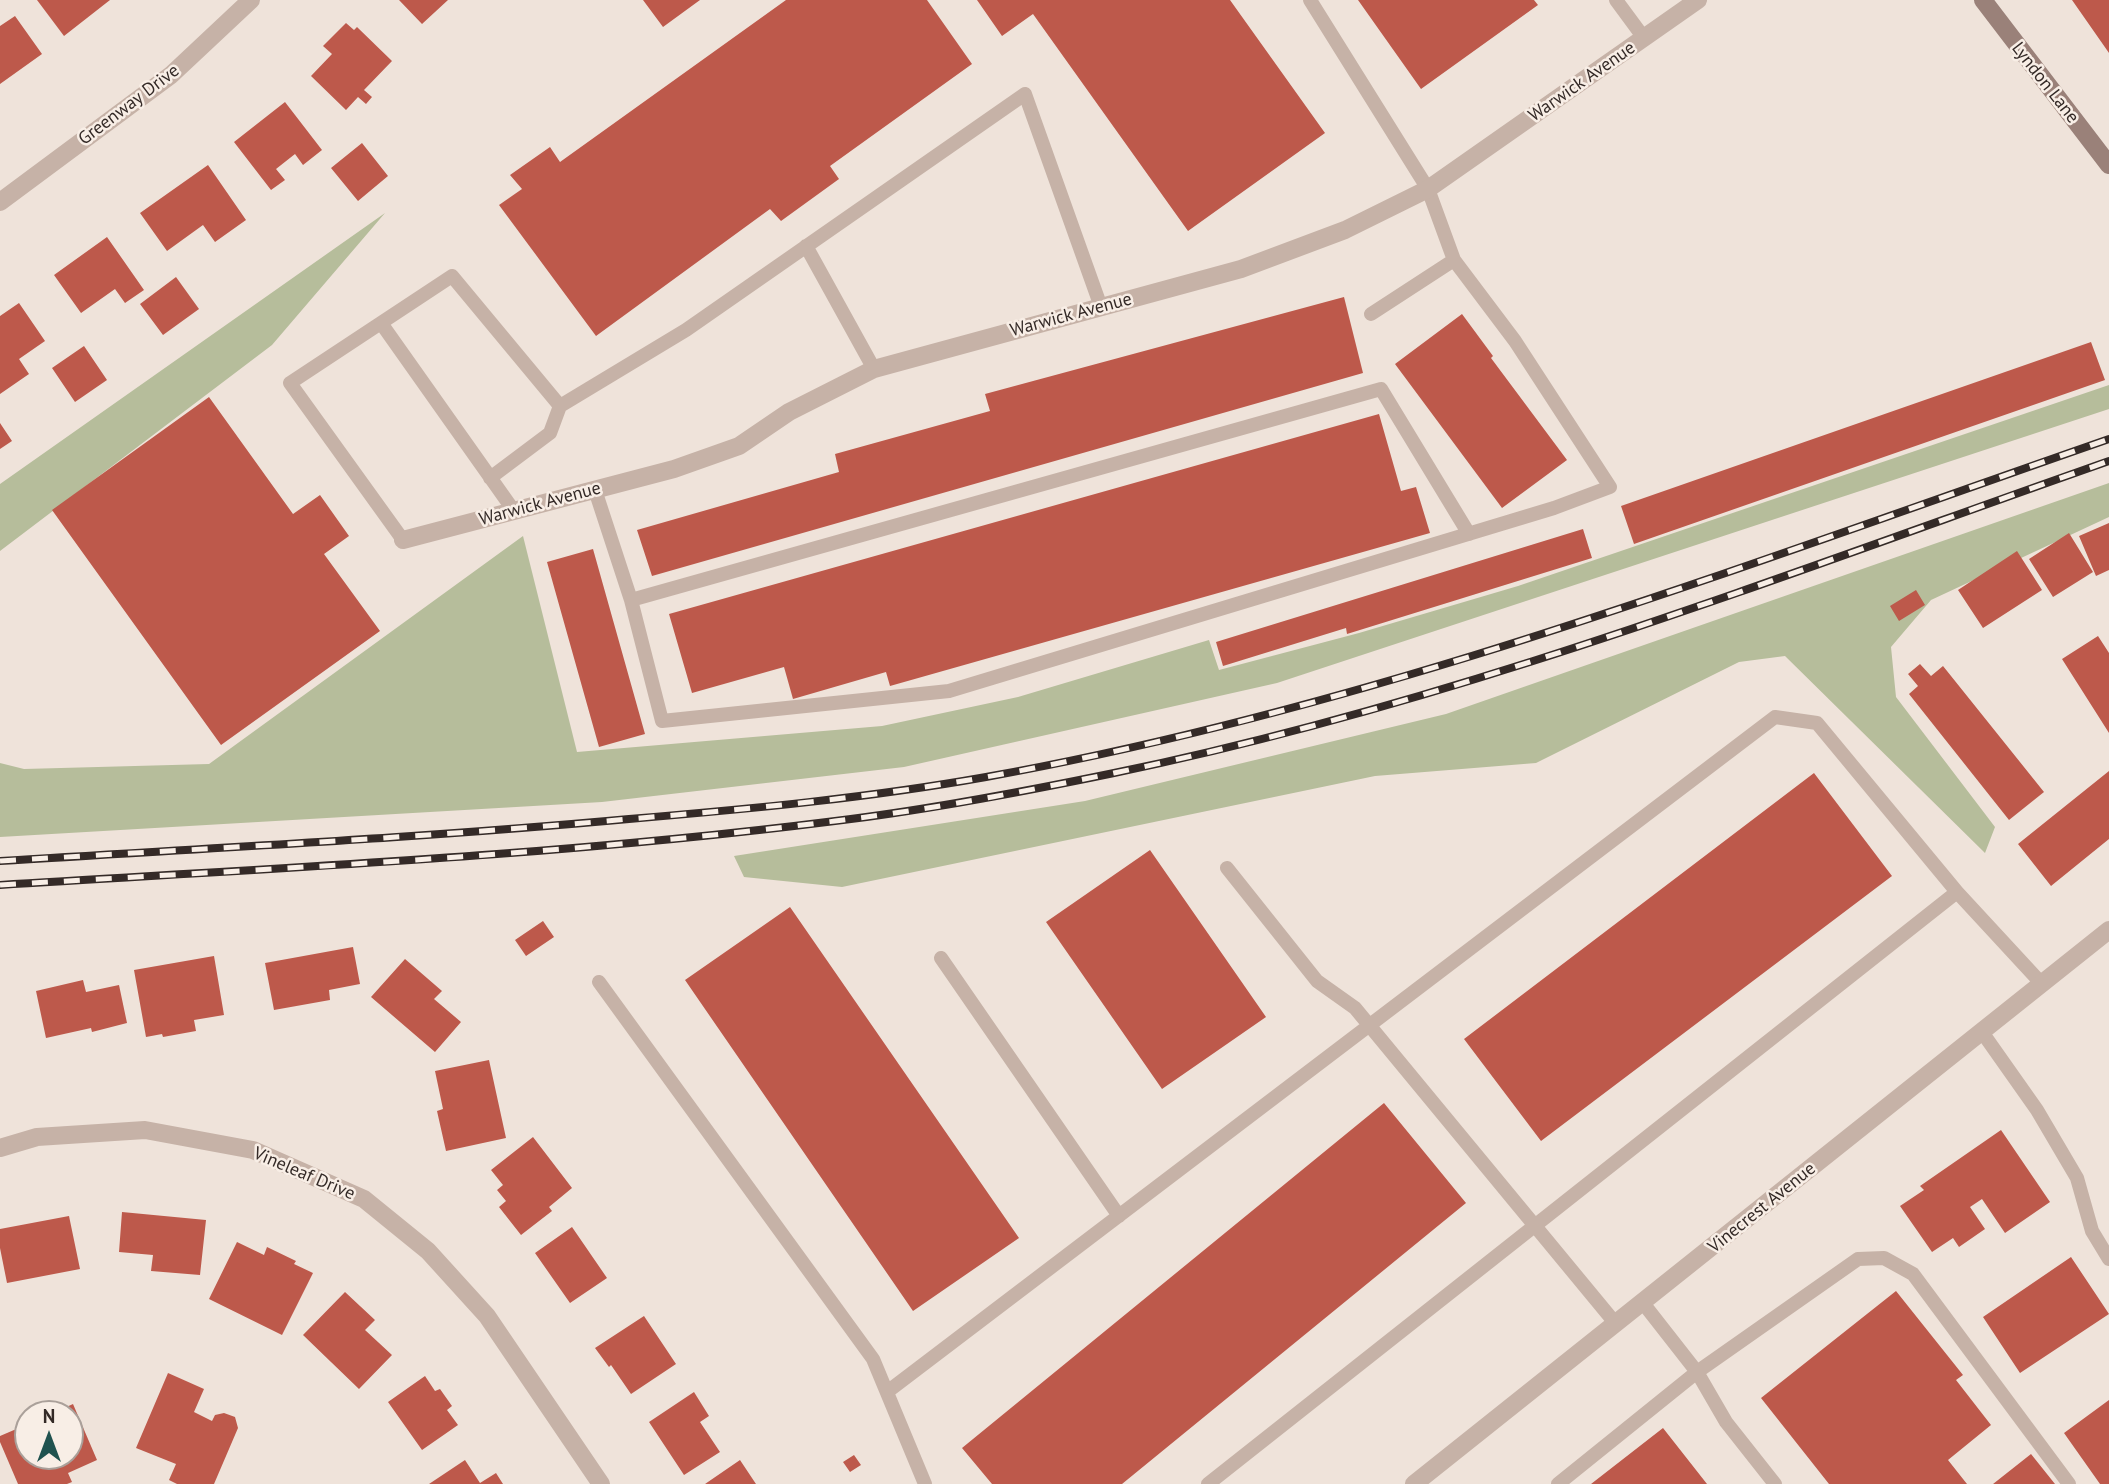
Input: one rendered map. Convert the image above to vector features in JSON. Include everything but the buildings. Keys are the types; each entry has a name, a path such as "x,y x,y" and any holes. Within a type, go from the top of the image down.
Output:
{"main road":[{"name":"Lyndon Lane","path":"1983,0 2109,165"}],"street":[{"name":"Greenway Drive","path":"0,202 172,75 251,0"},
{"name":"Warwick Avenue","path":"403,540 674,469 739,446 789,412 874,369 1241,269 1345,230 1428,189 1698,0"},
{"name":"Vinecrest Avenue","path":"1414,1484 2109,930"},
{"name":"Vineleaf Drive","path":"0,1148 37,1137 145,1130 253,1150 364,1199 428,1251 487,1316 601,1484"}],"lane":[{"path":"595,490 631,600 662,721 949,691 1554,508 1610,486 1515,341 1454,260 1428,189 1310,0"},
{"path":"1616,0 1644,38"},
{"path":"490,478 550,433 560,406 685,330 1024,94 1101,307"},
{"path":"806,246 874,369"},
{"path":"1371,314 1454,260"},
{"path":"403,540 290,383 452,276 560,406"},
{"path":"381,323 514,511"},
{"path":"631,600 1381,389 1469,534"},
{"path":"887,1392 1775,717 1817,723 1957,892 2042,984"},
{"path":"1227,868 1317,981 1355,1008 1370,1025 1616,1324"},
{"path":"1208,1484 1957,892"},
{"path":"941,958 1119,1216"},
{"path":"599,982 873,1359 925,1484"},
{"path":"1982,1032 2037,1110 2077,1178 2092,1231 2109,1259"},
{"path":"1558,1484 1697,1372 1858,1259 1884,1258 1913,1274 2069,1484"},
{"path":"1643,1303 1697,1372 1726,1422 1775,1484"}],"green space":[{"path":"385,213 272,345 0,551 0,484"},
{"path":"2109,385 2109,409 1277,683 904,767 602,802 0,837 0,763 24,769 209,764 523,536 577,752 882,726 1018,697 1209,640 1219,670 1359,633 1518,586"},
{"path":"2109,483 2109,517 1931,600 1891,647 1896,697 1995,827 1985,853 1785,656 1739,662 1536,763 1375,776 842,887 744,877 734,856 1085,801 1446,714"}],"railway":[{"path":"0,861 551,826 808,802 986,777 1130,748 1272,713 1414,673 1693,584 2109,439"},
{"path":"0,885 418,860 731,833 870,817 1114,773 1241,744 1492,674 1740,592 2109,461"}]}
